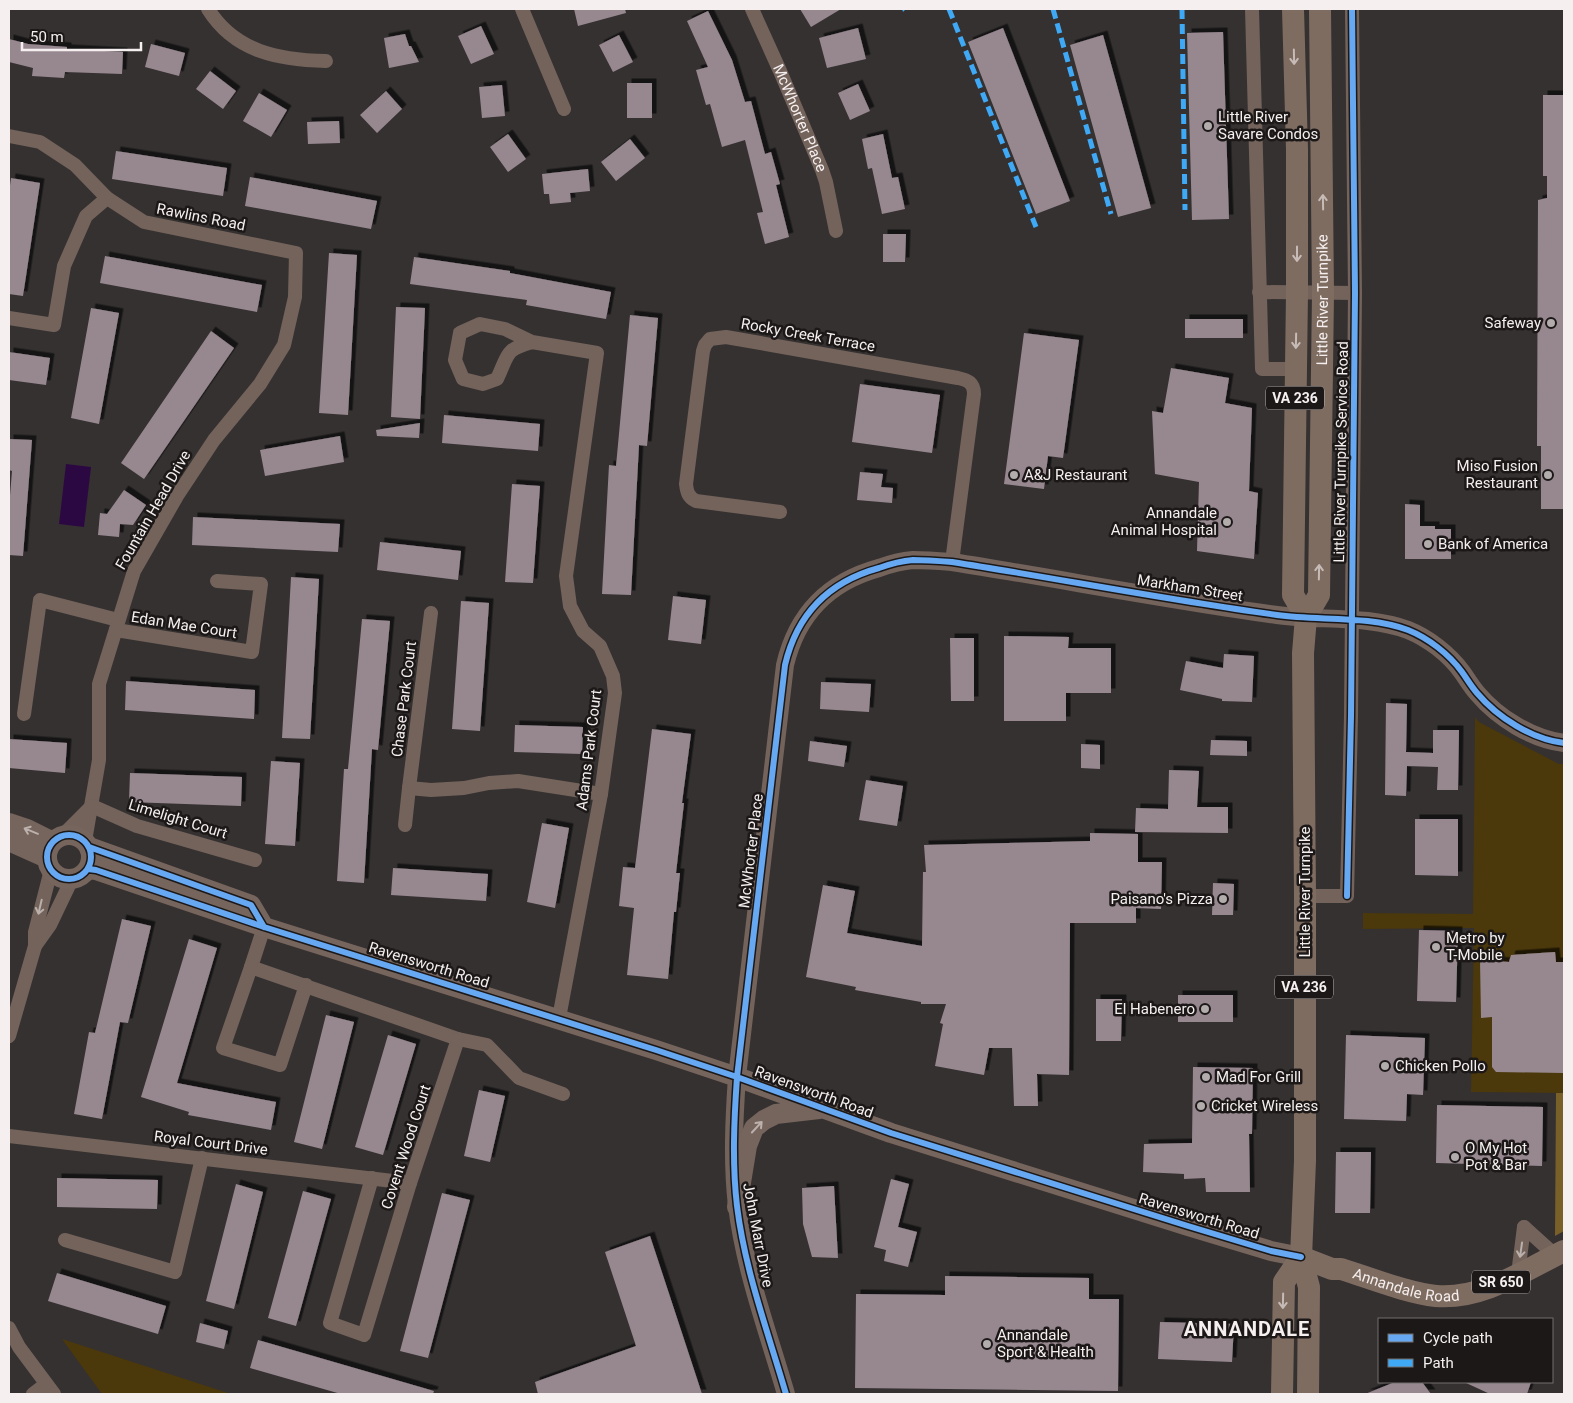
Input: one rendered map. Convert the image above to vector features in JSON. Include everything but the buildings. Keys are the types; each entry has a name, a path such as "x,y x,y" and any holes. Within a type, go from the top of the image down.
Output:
{"main road":[{"name":"Little River Turnpike","path":"1293,9 1297,292 1293,595 1306,617"},
{"name":"Little River Turnpike","path":"1308,1386 1309,1287 1301,1257 1305,1160 1303,653 1306,617 1319,595 1323,293 1320,9"},
{"name":"Ravensworth Road","path":"9,823 27,829 53,851 57,875 66,879 96,870 264,927 559,1018 737,1077 886,1131 1178,1223 1271,1251 1301,1257"},
{"name":"Ravensworth Road","path":"9,841 53,851 75,835 87,844 251,905 264,927"},
{"path":"80,874 92,857 87,844"},
{"path":"737,1207 747,1146 754,1128 776,1114 824,1109"},
{"name":"Annandale Road","path":"1301,1257 1332,1269 1341,1269 1422,1294 1453,1296 1476,1292 1560,1253"},
{"path":"1282,1394 1284,1282 1301,1257"},
{"path":"1308,1386 1324,1394"}],"street":[{"path":"208,9 226,30 257,50 279,58 326,61"},
{"path":"522,9 564,109"},
{"name":"McWhorter Place","path":"752,9 822,170 836,231"},
{"path":"1252,9 1262,369 1295,369"},
{"name":"Little River Turnpike Service Road","path":"1305,896 1347,896 1356,294 1352,9"},
{"name":"Rawlins Road","path":"9,136 40,142 75,165 106,198 144,222 296,253"},
{"path":"9,318 54,325 64,266 86,216 106,198"},
{"name":"Fountain Head Drive","path":"87,844 99,760 99,684 134,571 177,496 214,440 260,384 284,345 295,297 296,253"},
{"path":"1259,292 1356,294"},
{"name":"Adams Park Court","path":"532,342 515,347 509,352 497,378 483,384 463,379 454,360 460,333 480,324 505,329 532,342 596,353 566,576 570,606 583,631 600,646 612,676 614,694 601,794 559,1018"},
{"name":"Rocky Creek Terrace","path":"780,512 696,501 690,498 687,493 686,484 703,351 710,339 726,337 958,378 971,382 974,394 952,562"},
{"name":"Markham Street","path":"797,630 817,602 851,577 884,566 911,560 952,562 1278,615 1386,623 1409,631 1431,643 1449,657 1477,693 1494,710 1526,730 1544,738 1564,743"},
{"name":"Edan Mae Court","path":"117,625 252,652 261,584 217,581"},
{"path":"24,714 40,600 117,625"},
{"name":"Chase Park Court","path":"405,825 431,613"},
{"name":"McWhorter Place","path":"737,1077 785,666 797,630"},
{"path":"409,788 432,790 464,788 489,783 518,781 601,794"},
{"path":"35,946 34,932 53,851 92,806"},
{"name":"Limelight Court","path":"92,806 137,826 256,860"},
{"path":"9,1036 35,946 80,874"},
{"path":"264,927 223,1048 280,1065 306,985"},
{"path":"251,967 458,1039 487,1044 519,1078 564,1094"},
{"name":"Covent Wood Court","path":"372,1178 330,1323 364,1336 410,1183 458,1039"},
{"name":"John Marr Drive","path":"737,1077 733,1161 737,1207 753,1281 786,1394"},
{"name":"Royal Court Drive","path":"9,1136 410,1183"},
{"path":"65,1240 175,1272 202,1158"},
{"path":"1518,1274 1524,1227 1560,1253"},
{"path":"9,1328 50,1389 33,1394"}],"shaded area":[{"path":"66,464 91,467 84,527 59,524"},
{"path":"1475,717 1479,722 1559,764 1564,764 1564,1093 1471,1092 1474,928 1363,929 1363,913 1473,914"},
{"path":"1556,1093 1564,1093 1564,1231 1555,1236"},
{"path":"62,1339 231,1394 102,1394"}],"marked path":[{"path":"949,9 1036,227"},
{"path":"1053,9 1111,214"},
{"path":"1182,9 1185,210"}],"cycle path":[{"path":"1347,896 1351,716 1355,293 1352,9"},
{"path":"786,1394 758,1301 741,1230 734,1174 735,1109 737,1077 785,665 790,647 798,630 817,603 830,591 861,574 887,565 913,560 952,562 1277,615 1360,620 1393,625 1416,633 1444,653 1457,665 1485,702 1505,719 1540,737 1564,743"},
{"path":"65,835 73,835 85,841 91,857 85,873 73,879 65,879 53,873 47,861 47,853 53,841 65,835"},
{"path":"89,847 251,905 264,927"},
{"path":"88,869 96,870 264,927 656,1050 737,1077 891,1133 1188,1226 1271,1251 1301,1257"}],"place":[{"name":"Little River Savare Condos","path":"1208,126"},
{"name":"Safeway","path":"1551,323"},
{"name":"A&J Restaurant","path":"1014,475"},
{"name":"Miso Fusion Restaurant","path":"1548,475"},
{"name":"Annandale Animal Hospital","path":"1227,522"},
{"name":"Bank of America","path":"1428,544"},
{"name":"Paisano's Pizza","path":"1223,899"},
{"name":"Metro by T-Mobile","path":"1436,947"},
{"name":"El Habenero","path":"1205,1009"},
{"name":"Chicken Pollo","path":"1385,1066"},
{"name":"Mad For Grill","path":"1206,1077"},
{"name":"Cricket Wireless","path":"1201,1106"},
{"name":"O My Hot Pot & Bar","path":"1455,1157"},
{"name":"Annandale Sport & Health","path":"987,1344"}],"district":[{"name":"ANNANDALE","path":"1247,1329"}]}
